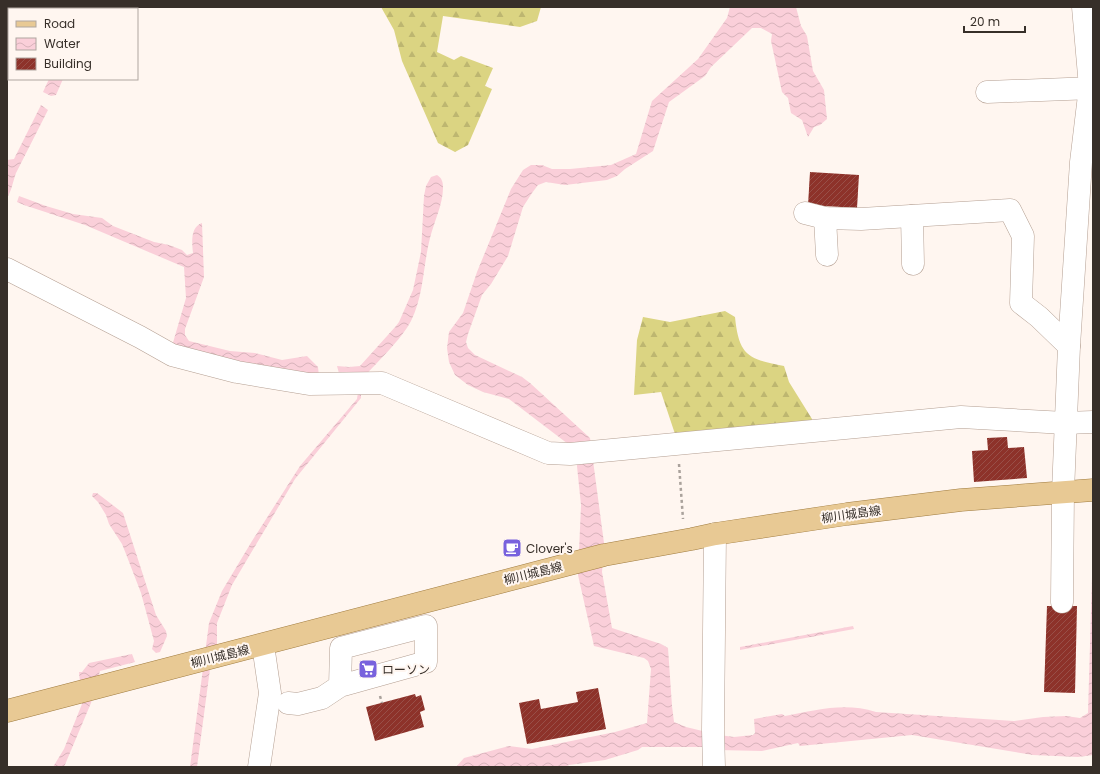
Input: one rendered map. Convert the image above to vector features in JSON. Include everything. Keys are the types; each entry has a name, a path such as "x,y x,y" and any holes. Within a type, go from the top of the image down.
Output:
{"main road":[{"name":"柳川城島線","path":"7,711 604,555 715,534 847,514 953,501 1093,490"}],"street":[{"path":"1062,602 1063,492 1069,346 1081,162 1091,88 1083,7"},
{"path":"987,92 1091,88"},
{"path":"805,213 825,218 861,218 1010,210 1023,236 1021,303 1040,317 1069,346"},
{"path":"912,216 913,264"},
{"path":"825,218 827,255"},
{"path":"7,269 172,355 237,372 309,384 382,382 548,453 570,454 961,418 1065,423 1093,422"},
{"path":"714,749 715,534"},
{"path":"288,703 298,704 322,698 340,686 426,662 426,626 420,603"},
{"path":"337,625 341,648 340,686"},
{"path":"341,648 426,626"},
{"path":"259,767 270,693 263,645"}],"path":[{"path":"678,444 684,540"}],"green space":[{"path":"381,7 541,7 537,21 520,27 443,16 437,52 454,60 461,56 493,68 485,86 492,89 468,145 455,152 438,143 402,61 394,30"},
{"path":"725,311 735,317 739,340 748,354 762,361 784,366 789,382 812,419 813,425 676,437 661,392 634,395 637,340 643,317 670,322"}],"water":[{"path":"730,7 796,7 801,26 807,36 813,71 824,90 827,119 820,125 814,127 808,137 802,120 791,113 788,98 782,92 771,41 772,34 761,28 752,28 711,67 705,76 669,102 653,151 617,176 607,180 565,185 546,182 538,185 523,207 508,256 491,284 482,295 468,334 466,342 468,348 475,355 522,377 590,438 604,543 602,572 612,628 661,644 668,648 674,722 686,727 734,737 753,735 755,733 754,719 782,714 785,716 819,709 842,707 864,709 876,712 1014,721 1043,717 1066,716 1080,718 1088,713 1093,542 1093,755 1078,757 1033,755 912,735 800,746 798,743 762,751 718,750 706,747 642,747 638,750 605,760 569,765 565,767 456,767 464,758 509,746 532,749 615,732 647,723 651,669 648,661 644,658 594,646 578,575 581,505 575,447 572,447 509,399 483,392 468,385 455,375 449,362 447,348 449,332 463,313 477,272 511,189 523,170 531,165 542,165 552,169 570,169 611,165 636,154 652,101 698,59 727,18"},
{"path":"49,80 63,80 56,95 51,96 43,92"},
{"path":"41,105 48,110 16,173 7,198 7,160 14,159"},
{"path":"437,175 443,184 442,200 430,238 421,290 411,321 395,343 364,377 340,377 337,366 360,366 399,322 413,290 421,252 424,196 426,186 431,177"},
{"path":"19,196 73,214 102,218 113,226 154,242 169,245 182,250 187,255 193,253 192,240 195,228 202,223 204,277 185,329 185,335 189,341 230,351 255,353 282,360 307,356 318,367 319,376 301,376 172,346 186,298 184,267 85,225 17,202"},
{"path":"358,392 361,393 361,398 295,479 232,585 217,623 217,645 210,669 197,767 190,767 209,623 222,591 300,466 357,399"},
{"path":"93,493 97,493 123,513 156,615 166,631 167,636 160,652 156,653 152,649 154,641 141,593 122,544 109,524 106,515 98,502 92,496"},
{"path":"853,626 854,629 740,650 740,647"},
{"path":"132,654 135,662 100,671 91,703 64,767 53,767 64,749 82,704 79,672 82,672 89,663"}],"building":[{"path":"810,172 859,175 857,208 808,205"},
{"path":"1007,437 1008,448 1024,447 1027,478 974,482 972,451 988,450 987,438"},
{"path":"1047,606 1077,606 1075,693 1044,692"},
{"path":"598,688 606,729 527,744 519,703 539,699 541,709 578,702 576,692"},
{"path":"415,694 416,697 421,695 425,710 420,712 424,727 375,741 366,707"}],"place":[{"name":"Clover's","path":"512,548"},
{"name":"ローソン","path":"368,669"}]}
